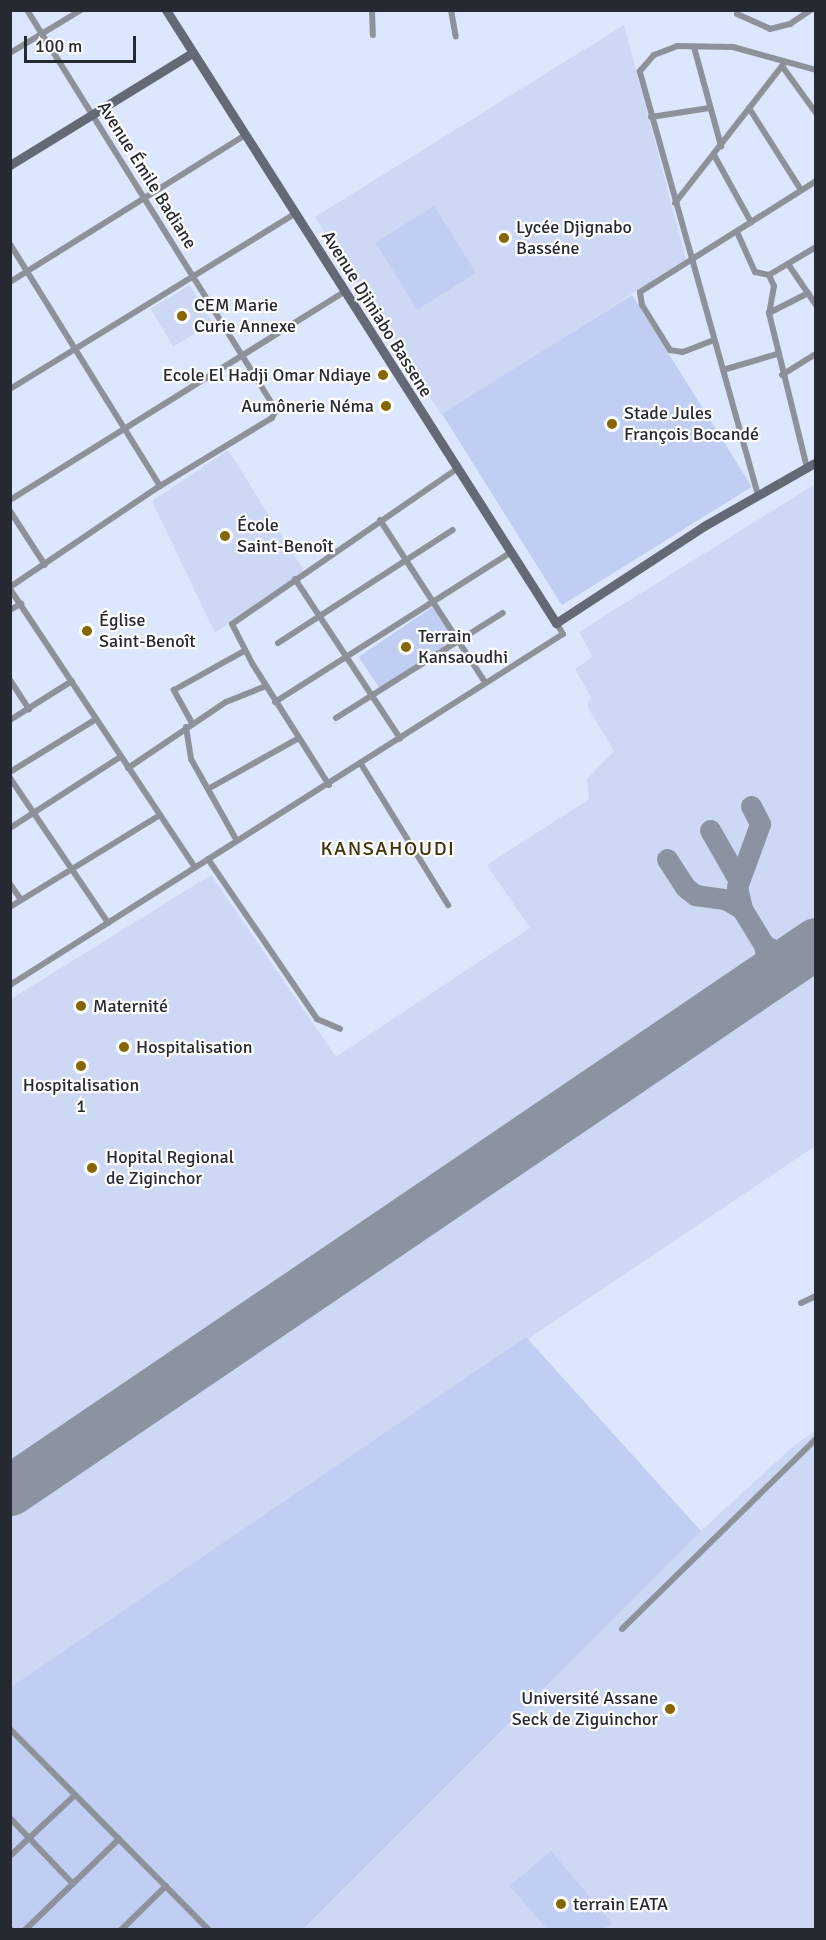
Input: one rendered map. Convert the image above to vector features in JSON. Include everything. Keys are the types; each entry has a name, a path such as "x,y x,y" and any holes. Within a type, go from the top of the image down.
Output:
{"main road":[{"name":"Avenue Djiniabo Bassene","path":"166,10 455,470 556,623"},
{"path":"10,165 192,53"},
{"path":"556,623 758,495 816,462"}],"street":[{"name":"Avenue Émile Badiane","path":"27,10 275,406 276,414 160,486"},
{"path":"10,53 81,10"},
{"path":"372,10 373,35"},
{"path":"451,10 456,37"},
{"path":"737,14 770,29 790,24 811,10"},
{"path":"694,47 721,146"},
{"path":"758,495 691,262 640,71 646,61 668,48 694,47 733,47 784,64 816,70"},
{"path":"675,203 784,64"},
{"path":"784,64 816,113"},
{"path":"651,117 709,108"},
{"path":"749,108 801,190"},
{"path":"10,282 244,136"},
{"path":"714,155 752,222"},
{"path":"714,340 682,352 670,350 640,298 641,291 691,262 816,181"},
{"path":"10,389 294,214"},
{"path":"737,232 755,272 769,274 816,247"},
{"path":"10,244 160,486 10,588 195,867"},
{"path":"788,264 816,305"},
{"path":"769,274 774,286 769,314 782,375 807,468"},
{"path":"10,500 123,427 344,292"},
{"path":"769,314 808,292"},
{"path":"723,370 777,354"},
{"path":"782,375 816,354"},
{"path":"329,786 244,651 233,622 455,470"},
{"path":"10,511 45,565"},
{"path":"10,985 195,867 329,786 484,681 380,520"},
{"path":"279,644 453,530"},
{"path":"275,702 510,553"},
{"path":"296,579 399,738"},
{"path":"10,610 21,604"},
{"path":"336,718 503,613"},
{"name":"Avenue Djiniabo Bassene","path":"484,681 563,634 556,623"},
{"path":"237,841 191,759 189,725 174,690 244,651"},
{"path":"10,680 29,709"},
{"path":"10,720 72,681"},
{"path":"128,768 226,702 266,686"},
{"path":"10,772 96,719"},
{"path":"208,789 299,738"},
{"path":"10,828 120,757"},
{"path":"361,764 448,904"},
{"path":"10,777 108,923"},
{"path":"10,907 160,815"},
{"path":"208,859 317,1019 340,1029"},
{"path":"10,884 21,900"},
{"path":"801,1304 816,1296"},
{"path":"622,1629 816,1440"},
{"path":"10,1729 209,1929"},
{"path":"10,1857 75,1796"},
{"path":"10,1818 73,1884"},
{"path":"25,1929 119,1839"},
{"path":"121,1929 166,1886"}],"shaded area":[{"name":"Lycée Djignabo Basséne","path":"624,25 686,259 442,416 315,217"},
{"path":"434,206 476,273 417,310 375,243"},
{"name":"CEM Marie Curie Annexe","path":"190,285 213,323 173,346 151,309"},
{"path":"632,295 752,487 562,605 442,414"},
{"name":"École Saint-Benoît","path":"228,450 304,571 215,633 152,501"},
{"path":"815,484 815,1146 11,1687 11,999 211,875 336,1057 530,928 487,865 589,799 587,779 614,751 587,706 591,697 575,669 593,657 579,632"},
{"name":"Terrain Kansaoudhi","path":"434,606 456,639 381,690 359,657"},
{"path":"526,1337 701,1531 304,1929 11,1930 11,1687"},
{"name":"Université Assane Seck de Ziguinchor","path":"815,1431 815,1929 304,1930 701,1531 791,1448"},
{"name":"terrain EATA","path":"551,1851 612,1923 604,1929 547,1929 510,1886"}],"taxiway":[{"path":"751,806 760,824 737,887 742,909 764,945 767,960 759,982"},
{"path":"710,830 738,879"},
{"path":"667,859 685,887 695,895 725,899 742,909"},
{"path":"764,945 780,954 803,952"}],"runway":[{"path":"10,1490 816,943"}],"place":[{"name":"Lycée Djignabo Basséne","path":"504,238"},
{"name":"CEM Marie Curie Annexe","path":"182,316"},
{"name":"Ecole El Hadji Omar Ndiaye","path":"383,375"},
{"name":"Aumônerie Néma","path":"386,406"},
{"name":"Stade Jules François Bocandé","path":"612,424"},
{"name":"École Saint-Benoît","path":"225,536"},
{"name":"Église Saint-Benoît","path":"87,631"},
{"name":"Terrain Kansaoudhi","path":"406,647"},
{"name":"Maternité","path":"81,1006"},
{"name":"Hospitalisation","path":"124,1047"},
{"name":"Hospitalisation 1","path":"81,1066"},
{"name":"Hopital Regional de Ziginchor","path":"92,1168"},
{"name":"Université Assane Seck de Ziguinchor","path":"670,1709"},
{"name":"terrain EATA","path":"561,1904"}],"district":[{"name":"KANSAHOUDI","path":"388,848"}]}
